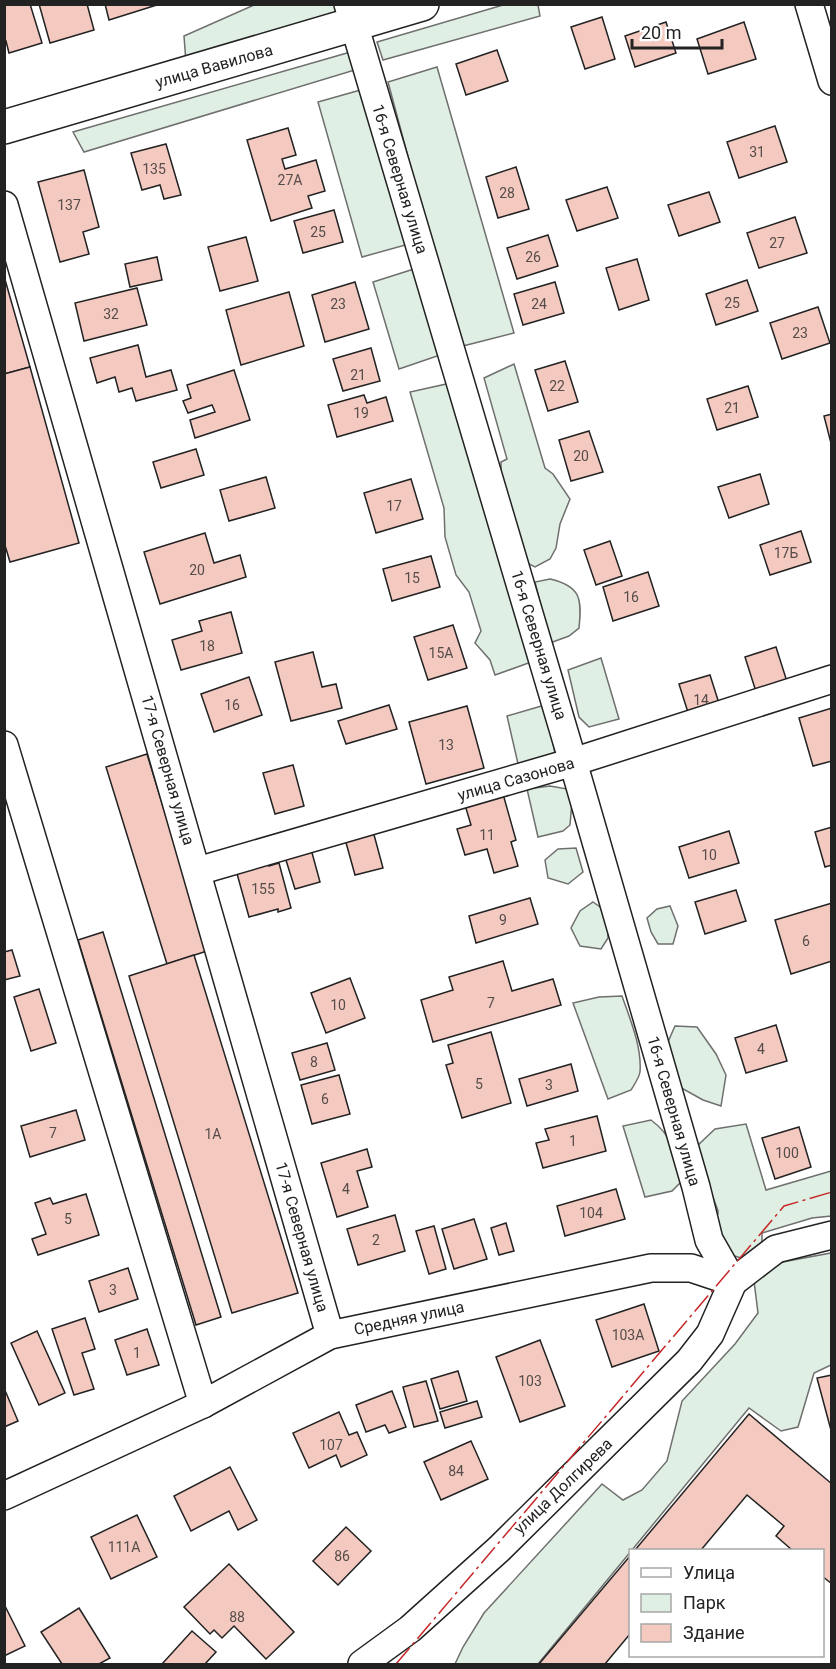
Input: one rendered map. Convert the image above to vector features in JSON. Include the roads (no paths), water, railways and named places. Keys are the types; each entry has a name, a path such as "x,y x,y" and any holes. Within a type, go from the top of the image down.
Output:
{"street":[{"name":"улица Вавилова","path":"4,127 351,15 422,4"},
{"path":"809,4 831,81"},
{"name":"16-я Северная улица","path":"351,15 573,762 696,1186 709,1240 734,1282"},
{"name":"17-я Северная улица","path":"4,205 330,1335"},
{"name":"улица Сазонова","path":"198,871 573,762 831,678"},
{"path":"4,745 13,800 203,1404"},
{"path":"734,1282 776,1249 831,1235"},
{"name":"Средняя улица","path":"4,1496 203,1404 330,1335 651,1268 690,1268 734,1282"},
{"name":"улица Долгирева","path":"362,1665 410,1629 499,1549 681,1369 710,1334 734,1282"}]}
